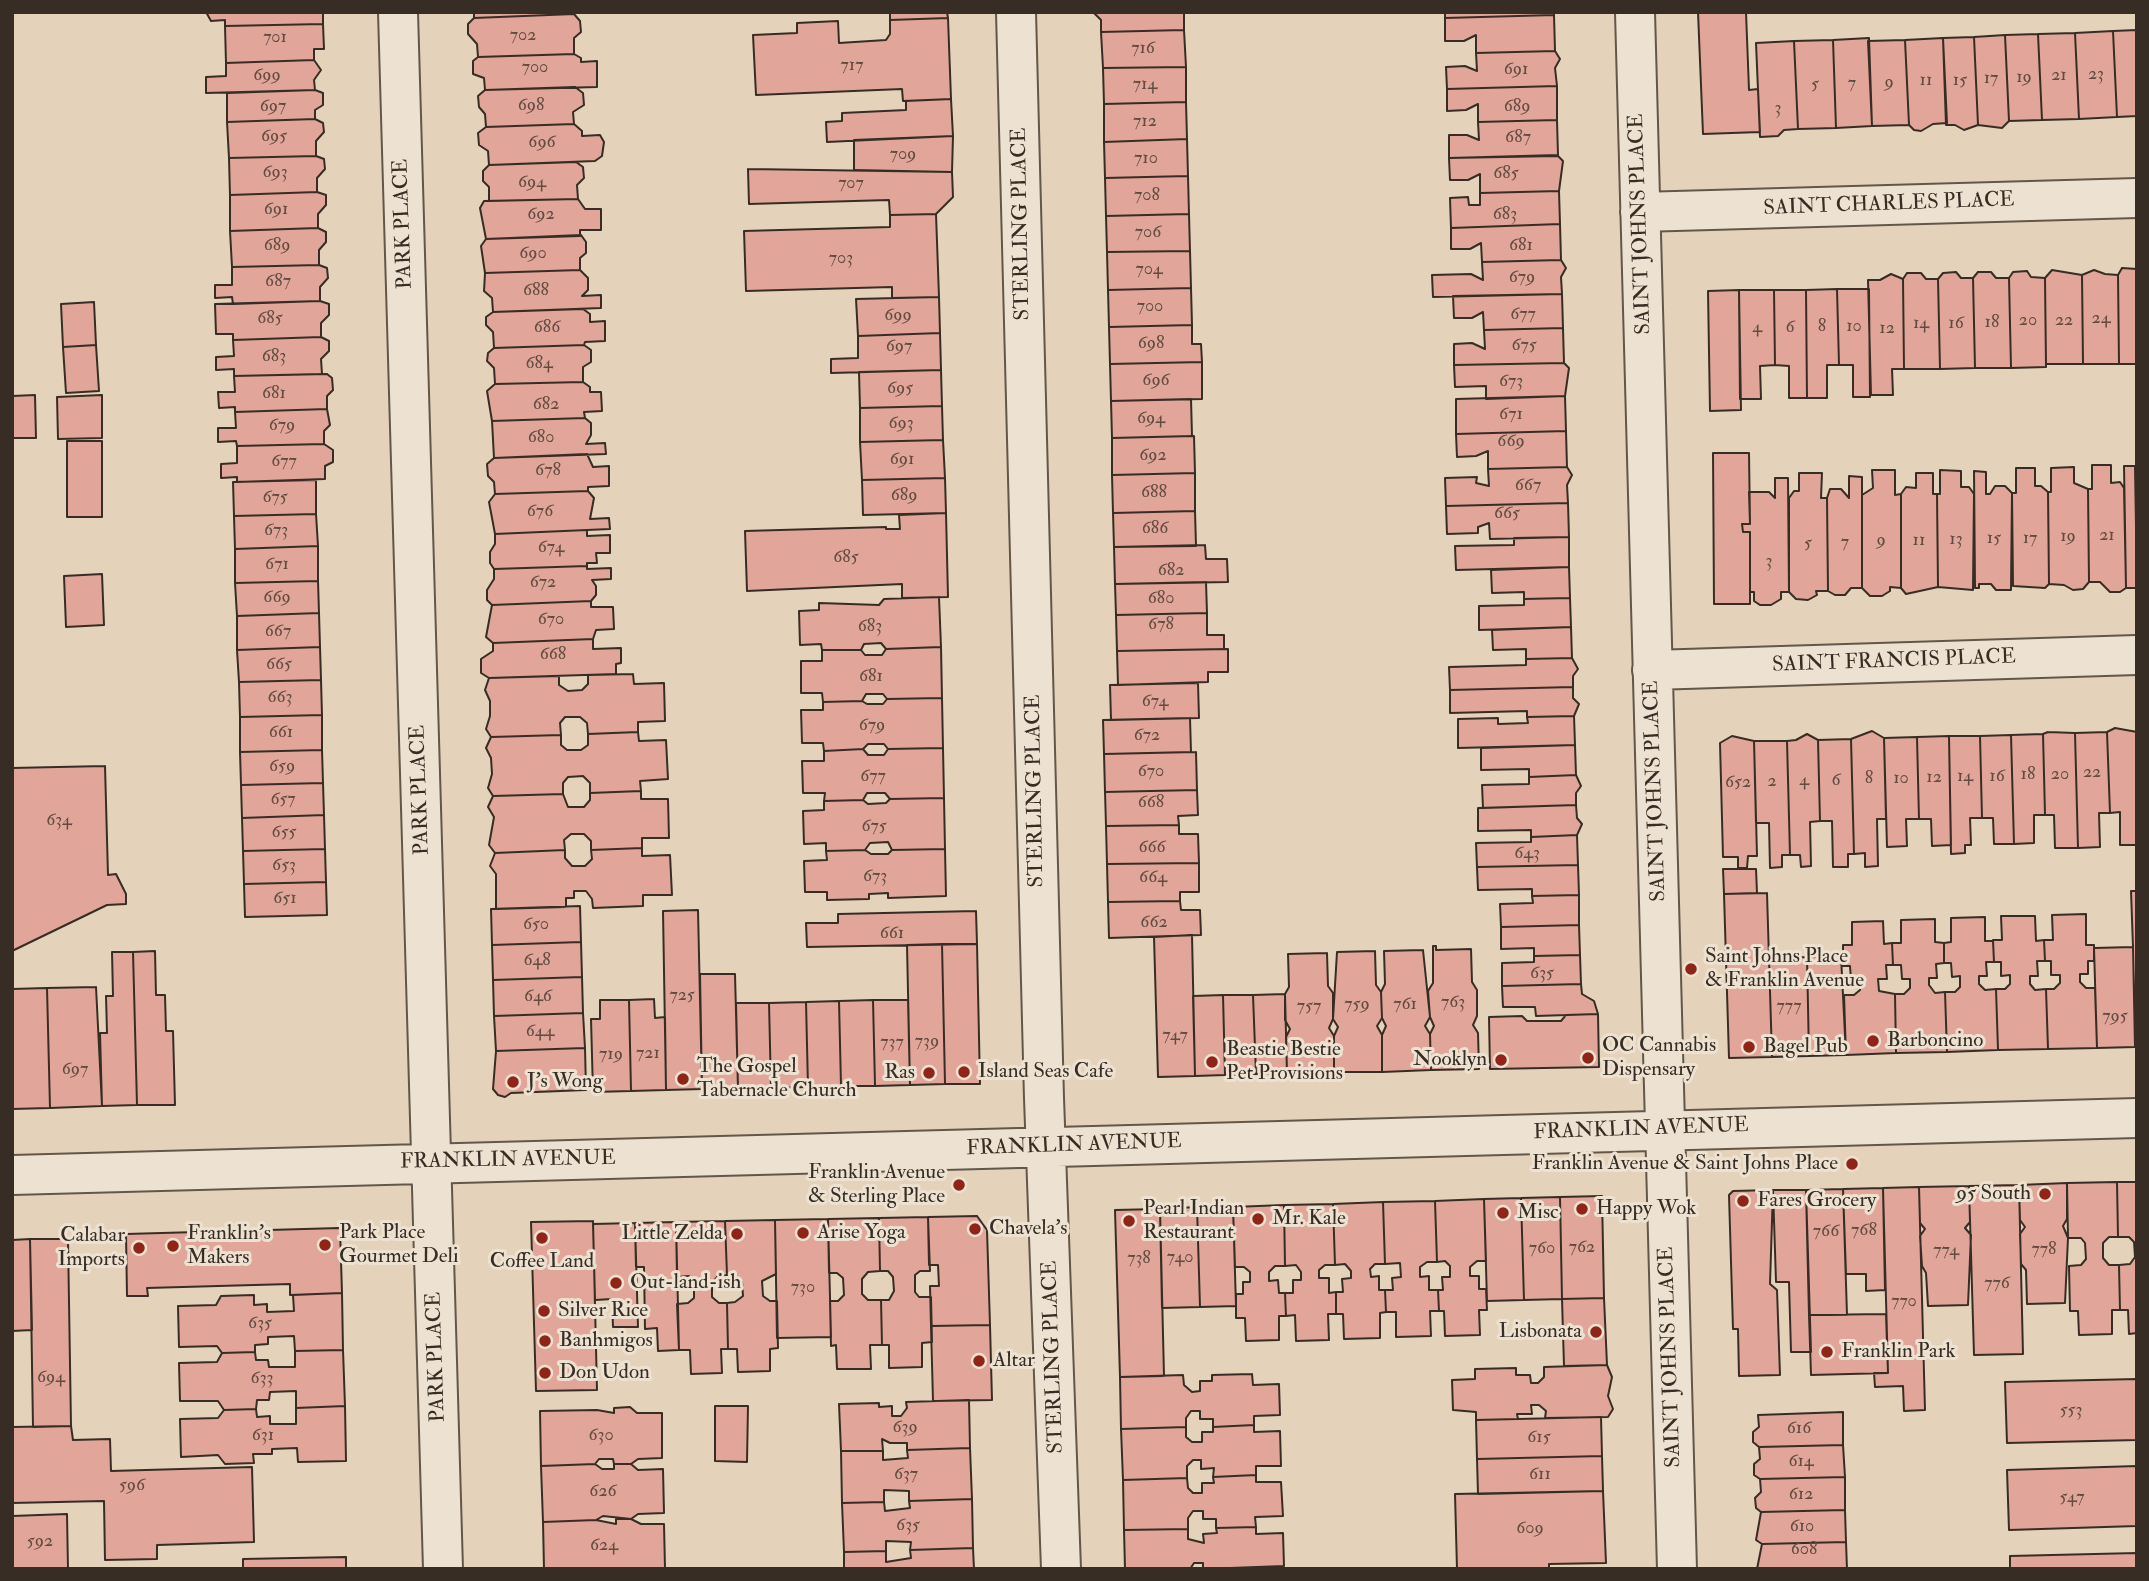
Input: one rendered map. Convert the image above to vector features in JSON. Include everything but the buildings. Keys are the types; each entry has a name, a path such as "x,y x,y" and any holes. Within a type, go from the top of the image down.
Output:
{"street":[{"name":"PARK PLACE","path":"398,12 443,1569"},
{"name":"STERLING PLACE","path":"1016,12 1060,1569"},
{"name":"SAINT JOHNS PLACE","path":"1635,12 1677,1569"},
{"name":"SAINT CHARLES PLACE","path":"1640,212 2137,198"},
{"name":"SAINT FRANCIS PLACE","path":"1652,670 2137,655"},
{"name":"FRANKLIN AVENUE","path":"12,1175 2137,1118"}],"place":[{"name":"Saint Johns Place & Franklin Avenue","path":"1691,969"},
{"name":"Barboncino","path":"1873,1041"},
{"name":"Bagel Pub","path":"1749,1047"},
{"name":"OC Cannabis Dispensary","path":"1588,1058"},
{"name":"Nooklyn","path":"1501,1060"},
{"name":"Beastie Bestie Pet Provisions","path":"1212,1062"},
{"name":"Island Seas Cafe","path":"964,1072"},
{"name":"Ras","path":"929,1073"},
{"name":"The Gospel Tabernacle Church","path":"683,1079"},
{"name":"J's Wong","path":"513,1082"},
{"name":"Franklin Avenue & Saint Johns Place","path":"1852,1164"},
{"name":"Franklin Avenue & Sterling Place","path":"959,1185"},
{"name":"95 South","path":"2045,1194"},
{"name":"Fares Grocery","path":"1743,1201"},
{"name":"Happy Wok","path":"1582,1209"},
{"name":"Misc","path":"1503,1213"},
{"name":"Mr. Kale","path":"1258,1219"},
{"name":"Pearl Indian Restaurant","path":"1129,1221"},
{"name":"Chavela's","path":"975,1229"},
{"name":"Arise Yoga","path":"803,1233"},
{"name":"Little Zelda","path":"737,1234"},
{"name":"Coffee Land","path":"542,1238"},
{"name":"Park Place Gourmet Deli","path":"325,1245"},
{"name":"Franklin's Makers","path":"173,1246"},
{"name":"Calabar Imports","path":"139,1248"},
{"name":"Out-land-ish","path":"616,1283"},
{"name":"Silver Rice","path":"544,1311"},
{"name":"Lisbonata","path":"1596,1332"},
{"name":"Banhmigos","path":"545,1341"},
{"name":"Franklin Park","path":"1827,1352"},
{"name":"Altar","path":"979,1361"},
{"name":"Don Udon","path":"545,1373"}]}
